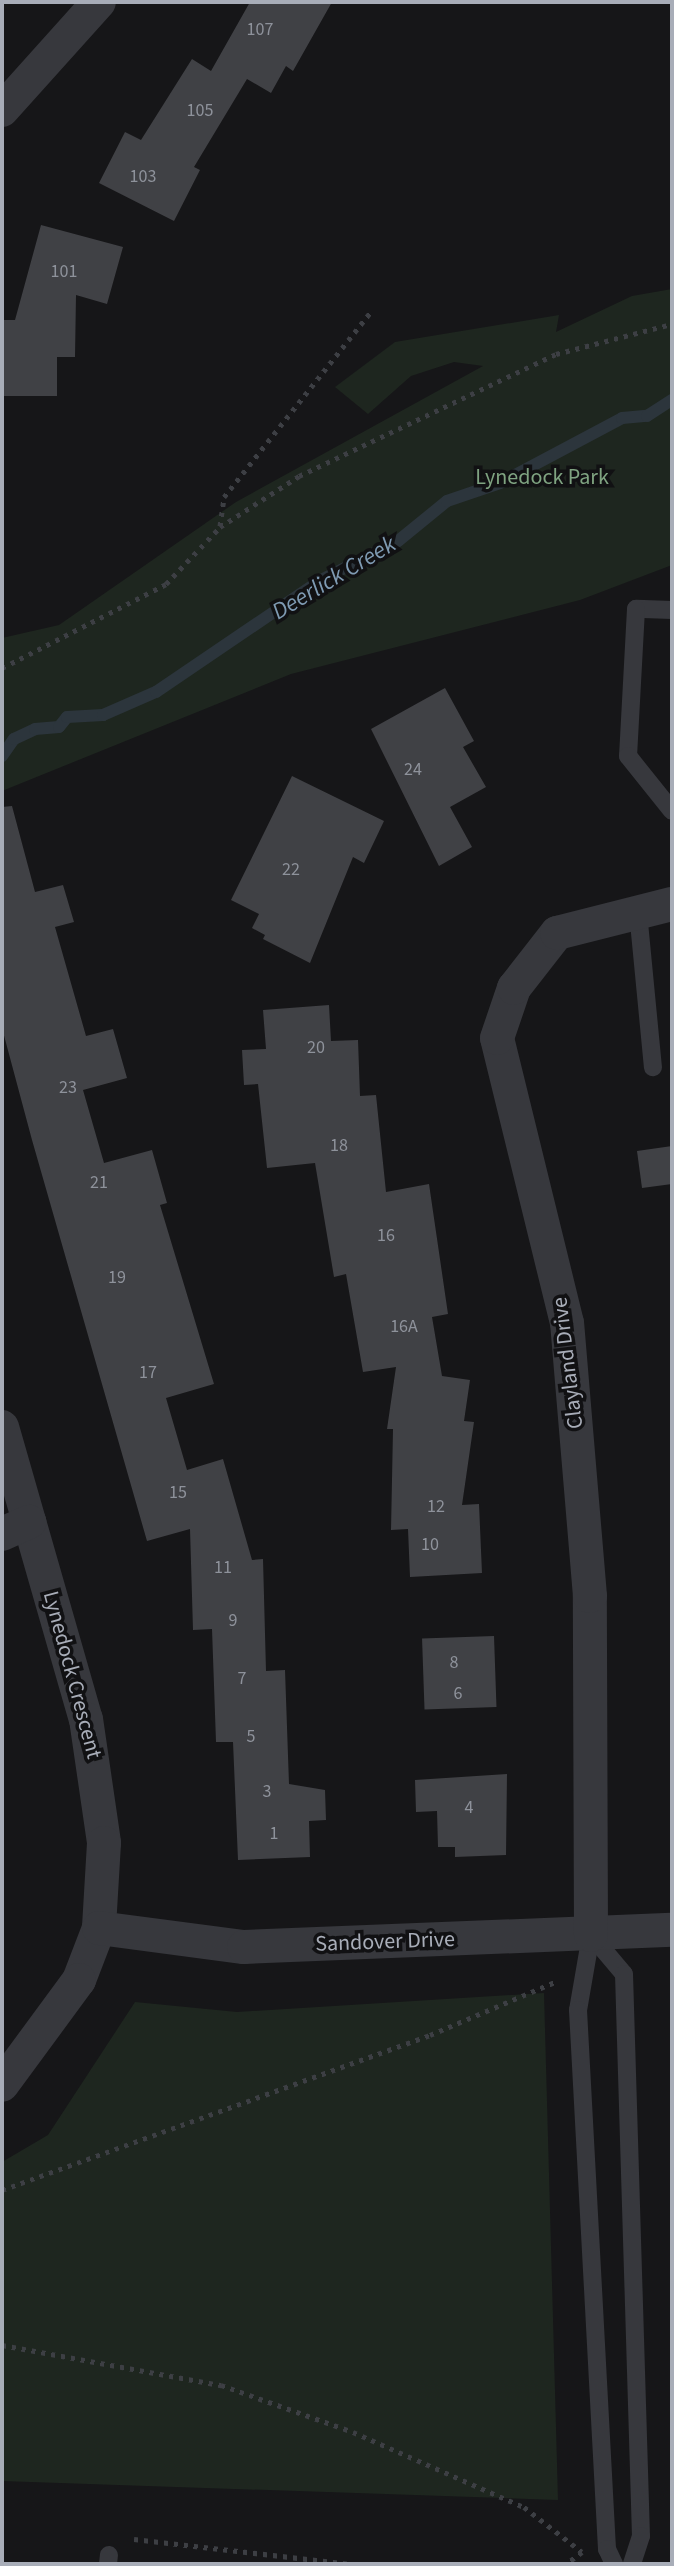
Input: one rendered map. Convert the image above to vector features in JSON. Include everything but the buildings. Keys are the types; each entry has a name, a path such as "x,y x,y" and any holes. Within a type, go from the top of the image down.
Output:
{"street":[{"path":"2,110 99,2"},
{"name":"Clayland Drive","path":"591,1935 590,1596 567,1323 497,1038 514,988 557,933 672,904"},
{"name":"Lynedock Crescent","path":"2,1427 16,1528 100,1785 99,1928"},
{"path":"2,2085 79,1980 99,1928"},
{"name":"Sandover Drive","path":"99,1928 244,1947 672,1930"}],"lane":[{"path":"672,610 636,609 628,756 672,811"},
{"path":"638,912 653,1067"},
{"path":"591,1935 578,2010 607,2549 614,2564"},
{"path":"591,1935 624,1974 641,2536 632,2564"}],"path":[{"path":"220,527 224,497 370,313"},
{"path":"2,668 166,584 220,527 299,476 556,354 672,324"},
{"path":"2,2190 430,2035 557,1981"},
{"path":"2,2345 221,2385 353,2432 524,2507 582,2552 566,2564"},
{"path":"108,2560 117,2538 351,2564"},
{"path":"487,2564 533,2564"}],"green space":[{"name":"Lynedock Park","path":"672,289 672,565 580,600 291,674 2,791 2,638 59,625 236,502 483,366 454,362 411,376 368,414 335,387 395,342 559,315 556,332 632,296"},
{"path":"544,1993 558,2500 2,2481 2,2162 48,2135 135,2002 237,2012"}],"waterway":[{"name":"Deerlick Creek","path":"2,756 14,739 35,729 59,727 67,717 103,715 156,692 321,580 398,541 447,501 500,483 622,418 647,416 672,400"}]}
